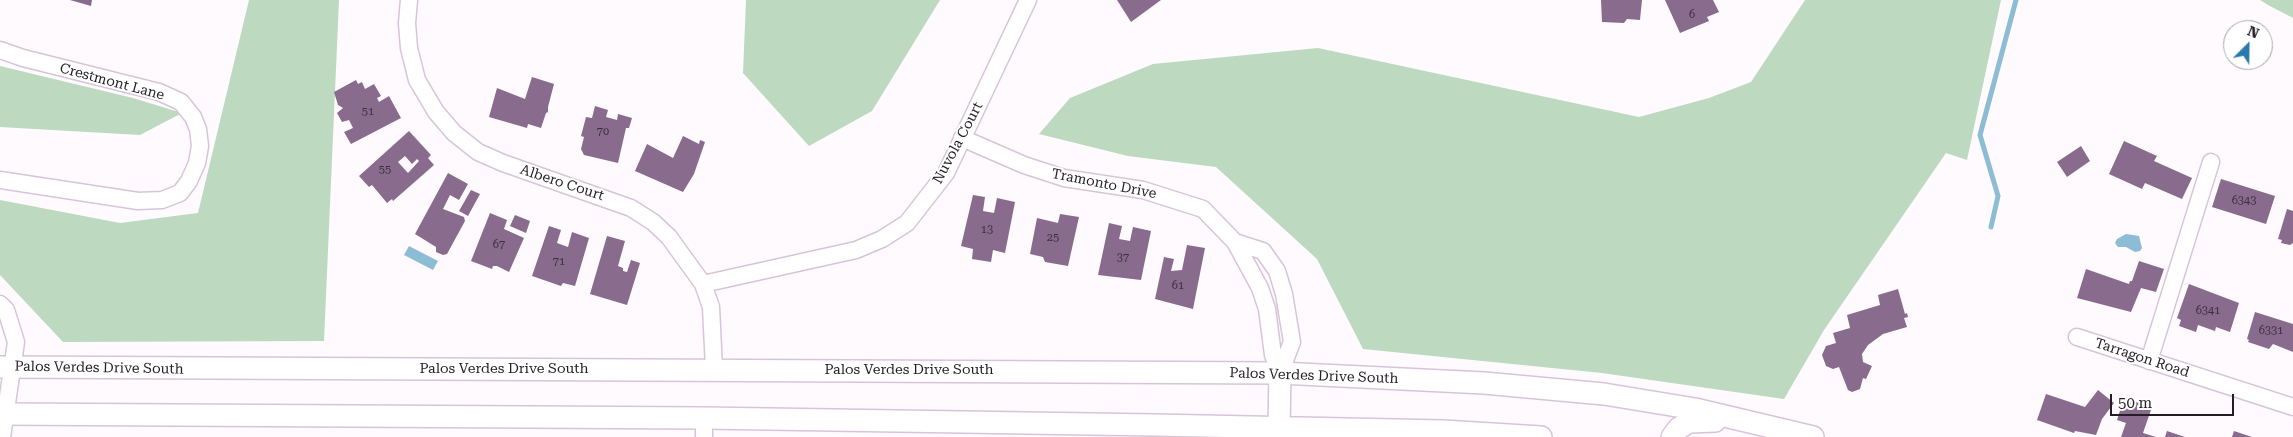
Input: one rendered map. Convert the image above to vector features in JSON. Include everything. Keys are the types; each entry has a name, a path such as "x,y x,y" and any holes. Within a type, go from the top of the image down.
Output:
{"main road":[{"name":"Palos Verdes Drive South","path":"6,367 1280,373 1484,383 1604,394 1695,409 1806,435"},
{"path":"1279,432 1280,373"},
{"path":"3,414 704,428 1279,432 1443,431 1541,437"},
{"path":"1672,437 1679,428 1689,422 1711,420 1806,435"}],"street":[{"name":"Albero Court","path":"409,0 407,23 408,48 417,80 436,112 454,133 478,152 503,163 631,208 653,222 669,237 703,284 711,307 714,369"},
{"name":"Nuvola Court","path":"703,284 856,250 882,239 907,223 946,173 1028,0"},
{"name":"Crestmont Lane","path":"0,50 23,58 159,92 181,102 193,117 198,128 200,146 197,163 189,181 180,193 162,200 138,201 0,180"},
{"name":"Tramonto Drive","path":"962,138 1024,165 1064,178 1143,190 1203,208 1235,242 1260,288 1267,309 1273,355 1280,373"},
{"path":"2149,360 2211,162"},
{"name":"Tramonto Drive","path":"1235,242 1262,251 1277,271 1284,294 1292,342 1280,373"},
{"path":"0,304 6,310 16,342 6,367 2,437"},
{"name":"Tarragon Road","path":"2077,337 2293,407"}],"green space":[{"path":"249,0 339,0 324,341 63,342 0,275 0,200 120,223 198,213"},
{"path":"746,0 940,0 872,111 809,146 743,73"},
{"path":"1805,0 2001,0 1967,160 1946,153 1824,330 1784,399 1602,373 1363,349 1317,259 1216,167 1128,156 1039,134 1070,98 1153,64 1318,48 1639,117 1709,98 1751,82"},
{"path":"2260,0 2293,0 2293,18 2268,5"},
{"path":"0,66 133,98 182,113 140,135 0,127"}],"water":[{"path":"2126,234 2139,236 2142,248 2140,251 2135,252 2126,247 2118,247 2115,243 2117,239"},
{"path":"409,246 438,261 433,270 404,255"}],"building":[{"path":"70,0 92,0 91,6"},
{"path":"1117,0 1161,0 1131,22"},
{"path":"1601,0 1642,0 1640,20 1627,19 1624,23 1602,22"},
{"path":"1665,0 1713,0 1719,12 1707,17 1709,21 1680,33"},
{"path":"532,77 554,84 548,112 541,128 528,124 527,128 489,117 497,88 525,99"},
{"path":"356,80 358,84 362,82 365,89 374,84 381,96 377,98 379,102 389,96 401,118 351,144 344,132 353,128 349,120 342,122 337,113 343,108 338,105 334,92"},
{"path":"595,106 608,110 606,117 617,120 618,114 632,118 629,128 626,128 618,163 584,155 581,149 584,137 581,136 586,117 592,118"},
{"path":"409,131 431,155 428,158 434,165 393,201 392,199 387,203 372,185 369,187 359,176","holes":["405,156 412,164 417,159 419,161 408,173 398,162"]},
{"path":"683,136 699,144 700,140 705,142 694,174 683,192 635,171 647,144 673,158"},
{"path":"2124,141 2157,156 2154,161 2192,178 2182,199 2145,183 2142,189 2109,174"},
{"path":"2081,146 2090,161 2067,177 2057,162"},
{"path":"448,173 468,184 459,200 450,195 443,209 464,217 465,221 447,254 443,255 436,252 436,247 415,234"},
{"path":"2221,179 2275,196 2266,224 2212,207"},
{"path":"471,190 480,194 468,216 459,211"},
{"path":"973,195 985,197 983,211 994,213 997,198 1015,202 1005,253 993,250 991,262 972,259 973,249 961,246"},
{"path":"2287,209 2293,211 2293,243 2290,245 2281,243 2282,240 2278,239"},
{"path":"490,213 507,220 504,229 524,238 509,272 497,266 493,266 492,269 471,261"},
{"path":"1060,214 1079,217 1068,266 1045,262 1043,257 1030,254 1037,218 1058,223"},
{"path":"515,215 530,221 526,233 510,226"},
{"path":"1109,223 1122,226 1119,239 1130,241 1133,227 1151,231 1141,280 1098,275"},
{"path":"549,226 561,230 557,243 568,247 572,232 589,238 575,286 563,283 561,286 532,276"},
{"path":"607,236 625,241 618,266 623,268 623,271 627,272 631,260 640,263 627,305 590,294"},
{"path":"1187,245 1205,248 1193,309 1155,299 1164,257 1174,259 1171,271 1182,270"},
{"path":"2139,261 2164,269 2156,292 2141,288 2131,312 2077,298 2086,269 2129,284 2132,281"},
{"path":"2189,284 2239,303 2230,332 2216,327 2215,331 2198,325 2196,332 2179,326 2181,320 2177,318"},
{"path":"1898,289 1905,314 1907,313 1908,317 1904,318 1907,327 1883,334 1868,345 1862,354 1863,362 1872,366 1866,379 1863,378 1860,389 1852,392 1848,390 1839,367 1833,369 1826,366 1822,355 1826,346 1836,343 1833,333 1850,328 1847,315 1880,305 1878,295"},
{"path":"2255,312 2293,324 2293,352 2273,344 2269,349 2248,342 2249,340 2247,339"},
{"path":"2098,390 2114,403 2102,419 2096,435 2075,431 2074,433 2037,420 2046,394 2085,407"},
{"path":"2124,398 2152,407 2143,433 2156,437 2121,437 2126,423 2117,420"},
{"path":"2167,431 2185,437 2165,437"},
{"path":"2234,431 2252,437 2232,437"}],"waterway":[{"path":"1991,227 1998,196 1980,135 2016,0"}]}
